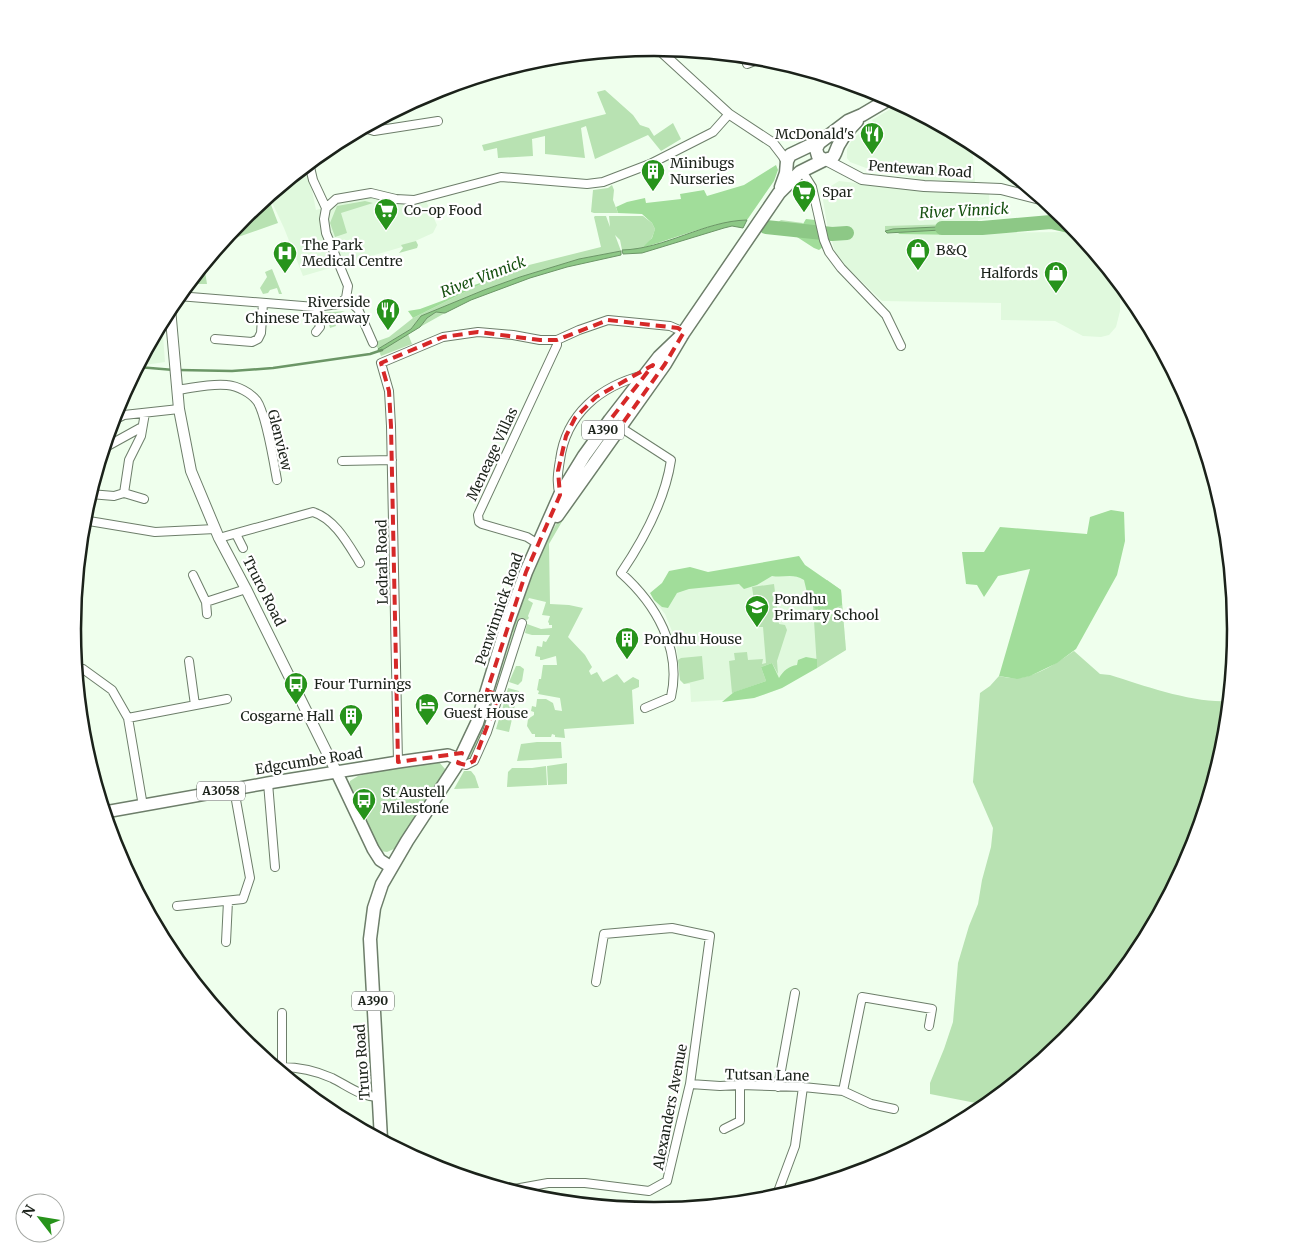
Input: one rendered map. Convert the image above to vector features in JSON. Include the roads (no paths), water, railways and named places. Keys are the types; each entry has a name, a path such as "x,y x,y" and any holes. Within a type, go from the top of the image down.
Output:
{"highway":[{"path":"862,115 843,137 832,158 825,160 818,156 816,149 821,141 848,121 882,104"},
{"path":"796,153 803,154 807,160 802,171 793,172 787,165 788,158 807,146 831,140 836,150"},
{"name":"A390","path":"779,192 802,171 825,160"},
{"name":"A390","path":"779,192 787,165"},
{"name":"Penwinnick Road","path":"407,841 442,790 459,761 477,723 507,625 526,572 560,495 584,456 665,364 683,333 779,192"},
{"name":"Penwinnick Road","path":"540,541 645,375 659,357 683,333"},
{"name":"Truro Road","path":"381,1132 371,971 371,922 377,895 407,841"}],"main road":[{"name":"Pentewan Road","path":"836,150 844,165 854,176"},
{"name":"Pentewan Road","path":"825,160 854,176 869,181 924,186 1001,189 1030,196"},
{"name":"Truro Road","path":"171,322 179,409 191,471 217,534 337,773 373,850 380,860 391,867"},
{"name":"Edgcumbe Road","path":"111,811 398,762 448,755 459,761"}],"street":[{"path":"666,56 729,114 773,143 784,156 787,165"},
{"path":"188,297 315,307 339,304 346,298 348,286 324,225 324,214 331,202 342,197 371,193 396,199 414,200 502,177 587,184 603,182 650,164 712,132 729,114"},
{"path":"372,131 438,121"},
{"path":"773,143 782,145 796,153"},
{"path":"311,171 326,208"},
{"path":"802,171 812,187 829,252 835,262 886,315 901,346"},
{"path":"346,298 358,309 373,343"},
{"path":"215,339 252,342 258,339 261,333 263,303"},
{"path":"315,307 320,327 316,332"},
{"path":"557,340 608,320 670,326 683,333"},
{"name":"Ledrah Road","path":"398,762 392,460 389,390 381,364 443,337 457,334 478,332 513,335 540,340 557,340"},
{"name":"Meneage Villas","path":"540,541 482,524 479,522 478,514 557,345 557,340"},
{"path":"560,495 558,489 560,454 575,418 586,405 607,389 623,381 645,375"},
{"name":"Glenview","path":"177,390 225,385 238,388 254,398 259,404 263,416 278,480"},
{"path":"123,416 179,409"},
{"path":"124,493 129,460 141,436 145,412"},
{"path":"615,423 671,460 656,512 641,541 621,572 641,591 657,614 668,640 674,673 671,697 645,708"},
{"path":"113,443 142,427"},
{"path":"342,461 392,460"},
{"path":"98,495 114,496 124,493 144,499"},
{"path":"91,521 155,532 236,534 312,512 320,514 333,525 342,535 360,563"},
{"path":"236,534 243,548"},
{"path":"192,575 206,602 207,614"},
{"path":"206,602 246,589"},
{"name":"Penwinnick Road","path":"459,761 466,765 474,761 500,695 522,623"},
{"path":"189,661 195,705"},
{"path":"82,669 112,690 128,718 143,806"},
{"path":"487,692 500,695"},
{"path":"128,718 227,699"},
{"path":"268,783 275,867"},
{"path":"177,906 243,899 250,878 234,789"},
{"path":"226,942 228,901"},
{"name":"Alexanders Avenue","path":"525,1187 548,1182 585,1183 649,1191 667,1181 690,1084 710,936 672,928 604,934 596,982"},
{"path":"778,1087 795,993"},
{"path":"843,1091 862,997 932,1009 929,1026"},
{"path":"282,1013 282,1065"},
{"path":"288,1070 308,1069 332,1078 362,1094 380,1098"},
{"name":"Tutsan Lane","path":"690,1084 803,1087 843,1091 871,1104 894,1109"},
{"path":"724,1129 740,1121 740,1085"},
{"path":"779,1188 795,1146 803,1087"}],"waterway":[{"name":"River Vinnick","path":"942,228 982,228 1051,222 1059,224"},
{"name":"River Vinnick","path":"766,227 832,234 847,233"},
{"name":"River Vinnick","path":"179,370 232,371 273,368 370,354 382,350"},
{"name":"River Vinnick","path":"145,368 174,370"}],"place":[{"name":"McDonald's","path":"872,155"},
{"name":"Minibugs Nurseries","path":"653,192"},
{"name":"Spar","path":"804,213"},
{"name":"Co-op Food","path":"386,231"},
{"name":"B&Q","path":"918,271"},
{"name":"The Park Medical Centre","path":"285,274"},
{"name":"Halfords","path":"1056,294"},
{"name":"Riverside Chinese Takeaway","path":"388,331"},
{"name":"Pondhu Primary School","path":"757,628"},
{"name":"Pondhu House","path":"627,660"},
{"name":"Four Turnings","path":"296,705"},
{"name":"Cornerways Guest House","path":"427,726"},
{"name":"Cosgarne Hall","path":"351,737"},
{"name":"St Austell Milestone","path":"364,821"}]}
